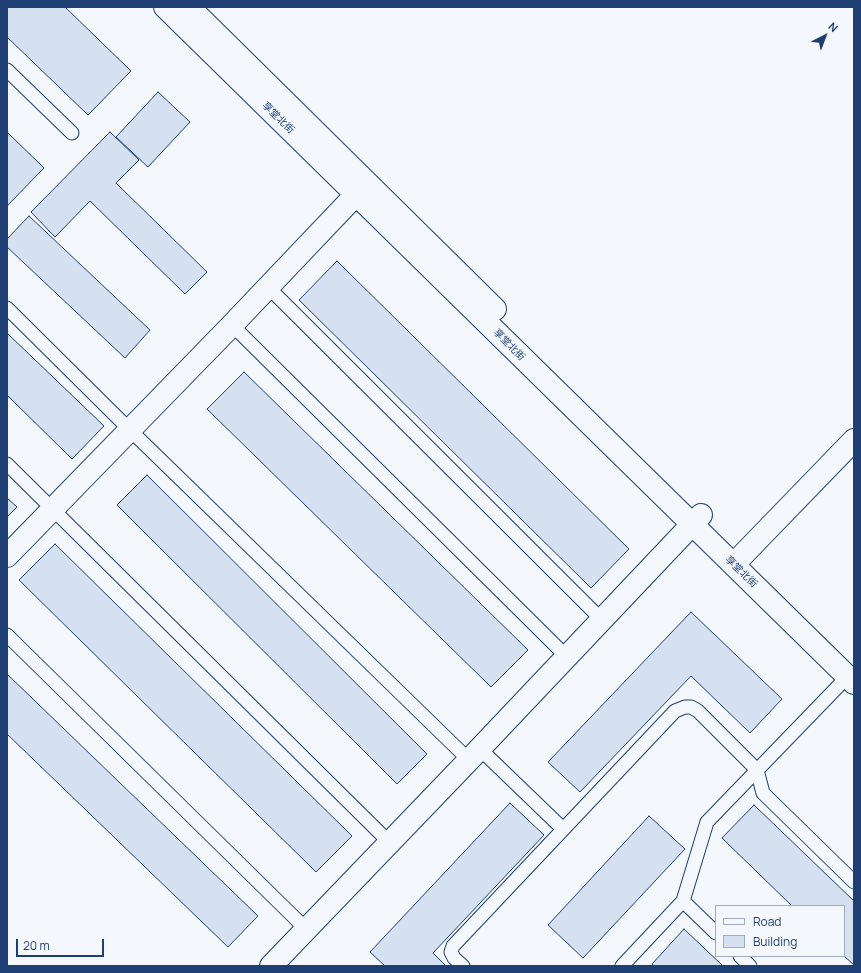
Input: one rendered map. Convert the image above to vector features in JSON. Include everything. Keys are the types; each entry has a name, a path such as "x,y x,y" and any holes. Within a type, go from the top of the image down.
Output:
{"street":[{"name":"享堂北街","path":"178,9 362,188 852,674"},
{"path":"7,556 129,429 232,325 362,188"},
{"path":"738,560 854,440"},
{"path":"271,966 696,520"}],"lane":[{"path":"7,70 72,133"},
{"path":"268,287 602,620"},
{"path":"7,308 129,429 474,754 562,829"},
{"path":"232,325 567,657"},
{"path":"7,464 389,842"},
{"path":"7,635 306,929"},
{"path":"622,966 683,901 707,822 852,674"},
{"path":"463,966 454,958 451,952 453,946 675,711 685,707 691,707 698,711 757,770 763,793 854,882"},
{"path":"683,901 715,932"},
{"path":"741,957 750,966"}],"building":[{"path":"7,7 65,7 131,71 88,115 7,37"},
{"path":"158,92 190,122 148,167 116,137"},
{"path":"7,132 44,168 7,206"},
{"path":"110,132 139,160 116,183 207,272 185,294 90,201 55,237 31,212"},
{"path":"29,216 150,330 125,358 7,247 7,239"},
{"path":"337,261 629,549 591,588 299,300"},
{"path":"7,333 104,426 72,459 7,395"},
{"path":"244,372 528,650 491,687 207,409"},
{"path":"147,475 427,754 397,784 117,505"},
{"path":"7,498 17,507 7,517"},
{"path":"55,544 352,836 316,872 19,580"},
{"path":"691,612 782,699 750,733 691,676 580,792 548,762"},
{"path":"7,674 258,916 228,947 7,734"},
{"path":"510,803 544,835 433,953 446,966 385,966 370,952"},
{"path":"754,805 854,901 854,965 845,957 845,905 791,905 722,838"},
{"path":"649,816 685,849 583,958 548,925"},
{"path":"684,929 723,966 654,966 652,964"}]}
